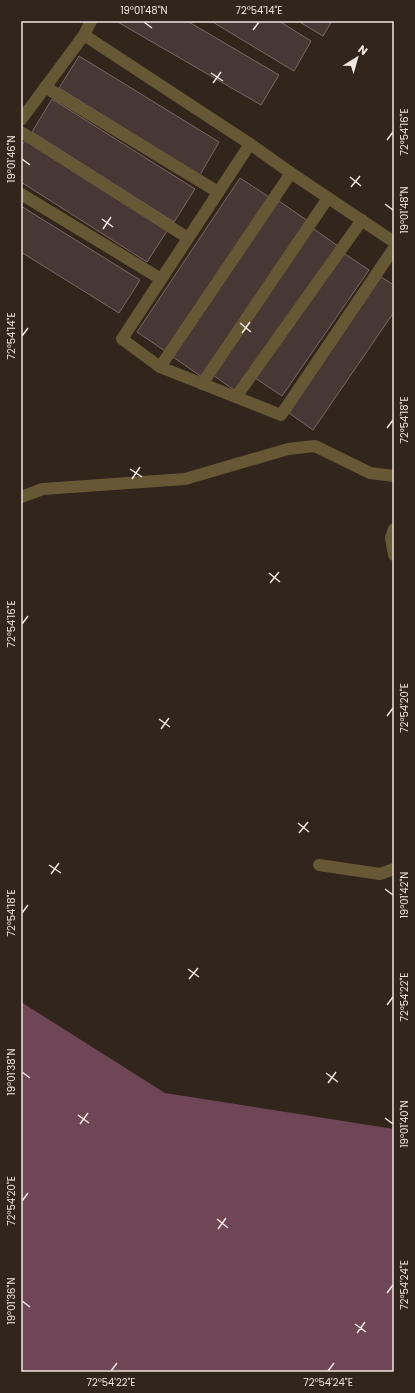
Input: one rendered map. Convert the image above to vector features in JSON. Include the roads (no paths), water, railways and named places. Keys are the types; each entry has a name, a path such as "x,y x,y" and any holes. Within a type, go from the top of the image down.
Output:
{"street":[{"path":"21,120 84,35 91,21"},
{"path":"84,35 250,144 394,242"},
{"path":"45,87 218,192"},
{"path":"21,132 188,238"},
{"path":"250,144 122,339 160,367 281,415 394,248"},
{"path":"160,367 291,173"},
{"path":"21,194 161,280"},
{"path":"202,384 328,198"},
{"path":"236,397 362,220"},
{"path":"21,497 43,489 185,479 288,449 315,446 370,473 394,476"},
{"path":"394,529 391,538 394,555"},
{"path":"318,865 380,874 394,869"}]}
